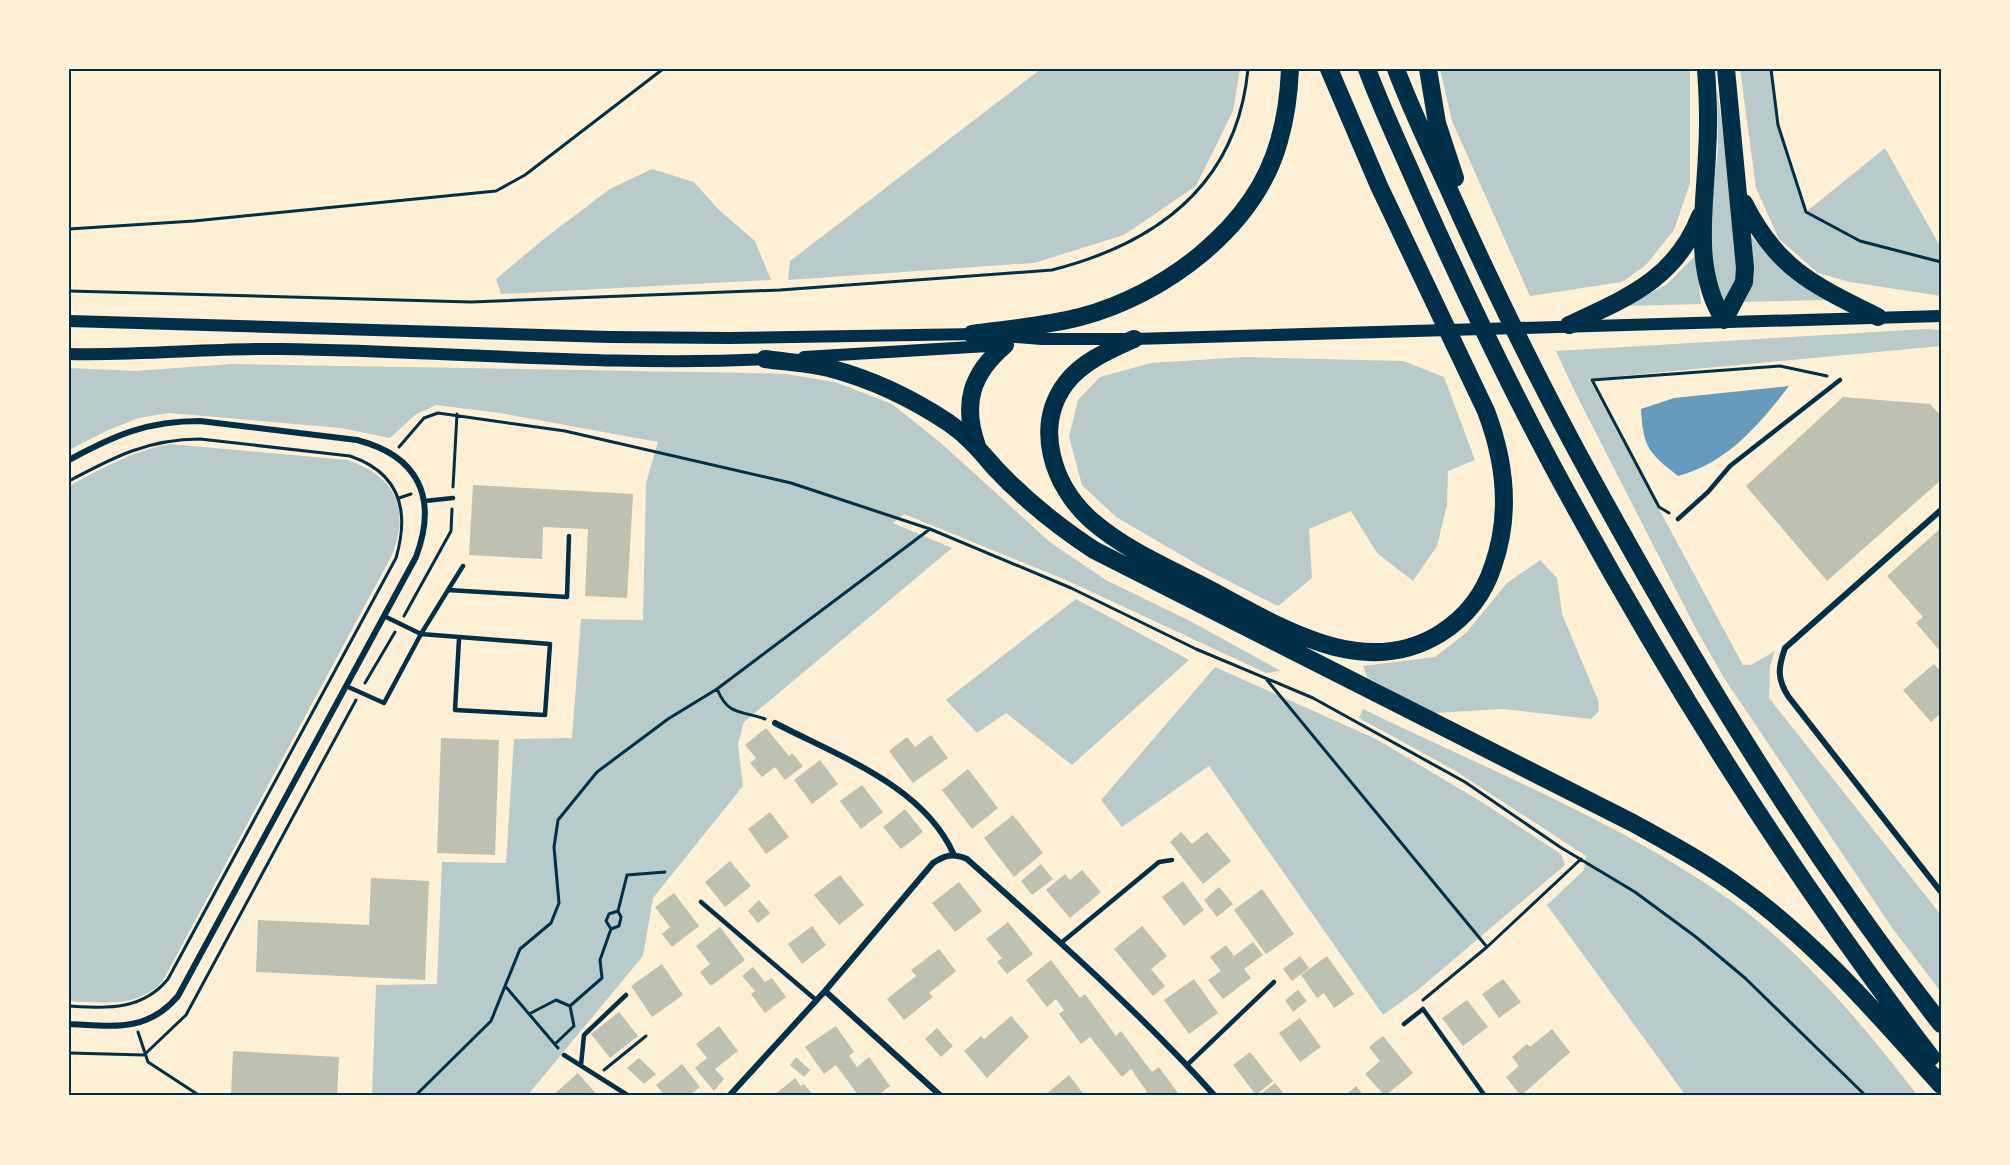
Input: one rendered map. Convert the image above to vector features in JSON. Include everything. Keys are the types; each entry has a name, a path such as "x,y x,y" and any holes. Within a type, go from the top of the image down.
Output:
{"highway":[{"path":"972,334 1082,317 1157,286 1190,263 1220,237 1265,175 1279,143 1288,103 1290,69"},
{"path":"1134,339 1101,354 1083,366 1067,382 1049,419 1048,439 1060,481 1091,520 1115,539 1303,638 1341,649 1389,652 1420,644 1449,628 1473,605 1490,576 1502,531 1504,485 1498,447 1486,411 1379,186 1329,69"},
{"path":"1367,69 1460,284 1520,406 1647,637 1720,756 1804,882 1941,1071"},
{"path":"1396,69 1485,272 1549,400 1670,622 1790,812 1941,1024"},
{"path":"1428,69 1437,123 1485,272"},
{"path":"1706,69 1707,152 1703,206 1703,254 1707,281 1716,308 1724,320 1744,282 1746,268 1726,69"},
{"path":"1739,194 1768,244 1789,266 1823,290 1878,317"},
{"path":"1569,325 1629,297 1664,272 1686,245 1703,206"},
{"path":"977,446 969,414 971,396 983,367 1005,345"},
{"path":"765,359 827,368 866,380 898,394 950,424 977,446 996,469 1041,509 1094,550 1633,823 1739,887 1826,960 1941,1085"}],"main road":[{"path":"69,321 610,337 740,338 972,334 1042,339 1134,339 1724,320 1941,316"},
{"path":"69,354 165,354 281,349 599,359 765,359 965,350 1042,339"}],"street":[{"path":"69,460 122,433 143,426 174,421 200,421 357,440 380,446 394,454 411,471 424,501 426,526 421,543 384,616 182,990 157,1016 136,1024 119,1026 69,1024"},
{"path":"1941,510 1785,648 1778,667 1780,682 1788,696 1941,892"},
{"path":"776,723 884,780 936,823 954,855"},
{"path":"729,1096 825,991 933,863 943,856 954,855 968,859 1061,943 1187,1065 1215,1096"},
{"path":"825,991 940,1096"}],"lane":[{"path":"1678,519 1708,492 1730,466 1840,380"},
{"path":"424,501 453,498"},
{"path":"448,590 567,597 569,536"},
{"path":"346,686 384,703 421,634 463,566"},
{"path":"384,616 421,634 459,639 550,644 545,715 455,710 459,639"},
{"path":"1061,943 1159,862 1172,860"},
{"path":"701,902 816,1000"},
{"path":"1187,1065 1274,982"},
{"path":"581,1065 584,1035 626,995"},
{"path":"1404,1024 1423,1009 1485,1096"},
{"path":"564,1055 629,1096"}],"path":[{"path":"69,229 194,221 496,191 525,175 663,69"},
{"path":"69,291 471,302 780,290 1052,270 1080,263 1158,226 1193,198 1213,172 1233,138 1245,94 1248,69"},
{"path":"1771,69 1778,125 1806,212 1860,241 1941,262"},
{"path":"1678,519 1659,507 1592,380 1780,366 1840,380"},
{"path":"394,454 424,418 438,413 565,430 791,483 930,529 1071,588 1196,649 1313,698 1455,776 1635,892 1696,937 1745,978 1866,1096"},
{"path":"69,481 115,457 158,442 177,439 200,439 350,456 366,462 386,477 399,498 404,522 396,558 168,979 159,990 131,1005 105,1008 69,1006"},
{"path":"415,1096 491,1022 520,949 551,923 559,903 554,847 558,820 597,772 668,720 717,689 930,529"},
{"path":"1266,679 1487,948"},
{"path":"717,689 724,704 739,713 761,717"},
{"path":"1423,1009 1419,1003 1487,948 1581,859"},
{"path":"611,929 620,926 621,917 618,911 627,875 665,872"},
{"path":"611,929 606,921 609,914 618,911"},
{"path":"570,1006 602,978 600,960 611,929"},
{"path":"506,987 564,1055"},
{"path":"529,1014 556,1000 570,1006"},
{"path":"555,1044 574,1026 570,1006"},
{"path":"136,1024 148,1062 200,1096"},
{"path":"598,1075 646,1036"}],"shaded area":[{"path":"1041,69 1240,69 1233,111 1196,186 1124,235 1034,263 788,280 790,261"},
{"path":"1440,69 1690,69 1690,183 1674,230 1646,265 1622,282 1530,296 1452,121"},
{"path":"1740,69 1771,69 1778,125 1806,212 1885,148 1941,248 1941,296 1850,282 1818,273 1779,239 1756,188"},
{"path":"1717,88 1736,233 1737,275 1724,303 1711,270 1711,216 1718,148"},
{"path":"652,169 694,182 719,210 755,241 771,280 501,294 496,279 545,238 610,189"},
{"path":"1749,233 1785,270 1827,300 1743,302"},
{"path":"1696,255 1701,304 1625,306 1666,285"},
{"path":"1926,329 1941,330 1941,346 1589,379 1743,665 1751,665 1775,651 1770,666 1769,698 1941,915 1941,992 1893,929 1724,678 1695,627 1556,351"},
{"path":"1245,357 1403,361 1444,377 1475,460 1448,471 1447,505 1437,546 1413,581 1377,553 1351,511 1309,529 1312,578 1278,606 1207,570 1116,517 1082,485 1069,437 1078,400 1100,377 1151,363"},
{"path":"232,364 786,374 835,382 892,404 941,443 1051,543 1106,580 1190,621 1281,671 1266,673 1066,580 904,514 893,523 952,548 744,722 738,744 743,786 653,898 643,956 527,1096 372,1096 376,985 437,984 442,862 506,863 514,739 572,738 581,619 643,620 646,483 658,442 500,413 436,405 415,415 390,438 341,428 169,413 139,418 106,431 69,450 69,368 135,371"},
{"path":"170,444 347,460 363,466 387,484 399,508 400,522 392,555 162,982 152,991 130,1000 107,1003 69,1001 69,486 130,456"},
{"path":"1540,560 1557,578 1562,614 1598,700 1599,711 1591,719 1503,709 1433,713 1367,677 1363,666 1435,657 1466,633 1507,583"},
{"path":"1076,599 1189,660 1072,765 1006,713 977,733 946,700"},
{"path":"1215,667 1376,739 1485,804 1561,854 1565,865 1419,989 1383,1015 1209,766 1122,827 1101,800"},
{"path":"1363,709 1557,800 1652,850 1698,878 1741,908 1790,949 1836,996 1918,1096 1686,1096 1547,905 1584,870 1586,856 1454,770 1359,718"}],"water":[{"path":"1789,386 1740,441 1712,462 1696,470 1678,476 1649,448 1643,432 1641,409 1674,398"}],"building":[{"path":"1843,397 1930,404 1941,416 1941,480 1827,581 1746,486"},
{"path":"473,485 633,494 627,598 585,596 588,529 543,527 542,559 469,555"},
{"path":"1941,528 1941,648 1939,650 1916,623 1923,617 1887,576"},
{"path":"1934,664 1941,672 1941,713 1931,722 1903,690"},
{"path":"766,728 789,756 792,753 803,766 785,780 775,767 762,777 750,763 756,758 745,745"},
{"path":"931,735 948,758 913,783 889,751 907,737 915,747"},
{"path":"441,738 499,740 495,855 437,853"},
{"path":"820,760 838,784 812,804 794,780"},
{"path":"968,769 998,808 972,829 942,790"},
{"path":"862,785 883,812 861,829 840,801"},
{"path":"905,809 923,832 901,849 883,827"},
{"path":"770,812 789,837 766,854 748,829"},
{"path":"1013,815 1043,853 1014,877 984,838"},
{"path":"1181,832 1192,844 1207,832 1231,861 1203,884 1170,842"},
{"path":"730,861 751,886 725,907 705,882"},
{"path":"1041,864 1053,879 1032,895 1021,881"},
{"path":"1082,870 1101,892 1070,918 1046,890 1065,874 1070,880"},
{"path":"840,875 864,905 839,925 814,895"},
{"path":"371,878 429,881 425,980 256,972 258,920 369,925"},
{"path":"1183,881 1204,910 1184,926 1162,897"},
{"path":"959,882 982,911 955,932 932,903"},
{"path":"1219,887 1233,904 1217,917 1204,900"},
{"path":"1262,889 1294,934 1266,954 1234,910"},
{"path":"674,893 699,926 672,947 662,934 670,927 655,907"},
{"path":"759,900 770,913 758,923 748,911"},
{"path":"1008,922 1033,954 1007,974 997,962 1002,958 986,939"},
{"path":"812,926 826,945 802,964 788,944"},
{"path":"1142,926 1167,956 1151,969 1165,986 1153,996 1114,949"},
{"path":"720,927 745,960 711,986 700,972 710,964 696,946"},
{"path":"1253,942 1263,955 1244,969 1251,978 1223,999 1208,980 1221,971 1210,957 1226,945 1234,956"},
{"path":"939,949 956,971 929,993 933,997 904,1020 887,999 916,976 911,970"},
{"path":"1300,956 1309,968 1292,981 1283,969"},
{"path":"1327,956 1354,994 1334,1008 1324,993 1317,998 1301,975"},
{"path":"1051,960 1080,998 1085,994 1116,1036 1121,1031 1152,1072 1159,1067 1180,1096 1141,1096 1147,1092 1131,1069 1122,1077 1090,1037 1081,1044 1059,1014 1064,1010 1056,999 1047,1007 1026,980"},
{"path":"662,964 683,995 652,1017 631,986"},
{"path":"753,967 765,982 772,978 786,997 765,1013 751,994 755,991 742,976"},
{"path":"1194,979 1218,1013 1189,1034 1164,1000"},
{"path":"1503,979 1521,1002 1499,1018 1482,994"},
{"path":"1298,990 1307,1001 1293,1012 1285,1000"},
{"path":"1467,1000 1488,1027 1463,1046 1442,1018"},
{"path":"619,1012 638,1036 610,1058 591,1034"},
{"path":"1011,1016 1029,1037 987,1078 964,1051 981,1036 984,1039"},
{"path":"1300,1018 1321,1047 1300,1062 1279,1033"},
{"path":"719,1026 738,1051 715,1069 724,1079 714,1091 695,1068 707,1058 696,1044"},
{"path":"836,1026 854,1052 849,1056 857,1067 869,1057 890,1086 877,1096 859,1096 836,1065 824,1074 805,1047"},
{"path":"937,1028 953,1046 941,1057 925,1039"},
{"path":"1552,1029 1570,1052 1521,1096 1506,1077 1519,1066 1512,1057 1527,1044 1530,1047"},
{"path":"1383,1036 1413,1073 1385,1096 1365,1074 1380,1061 1369,1047"},
{"path":"233,1051 339,1057 337,1096 231,1096"},
{"path":"1250,1052 1273,1081 1256,1095 1233,1065"},
{"path":"796,1057 810,1070 804,1077 790,1065"},
{"path":"639,1058 656,1074 644,1084 627,1068"},
{"path":"682,1064 700,1087 689,1096 665,1096 656,1085"},
{"path":"578,1073 597,1095 553,1095"},
{"path":"1069,1075 1085,1096 1045,1095"},
{"path":"795,1078 801,1086 804,1084 814,1096 773,1096"},
{"path":"1275,1083 1284,1094 1258,1096"},
{"path":"1356,1086 1364,1096 1345,1096"}]}
